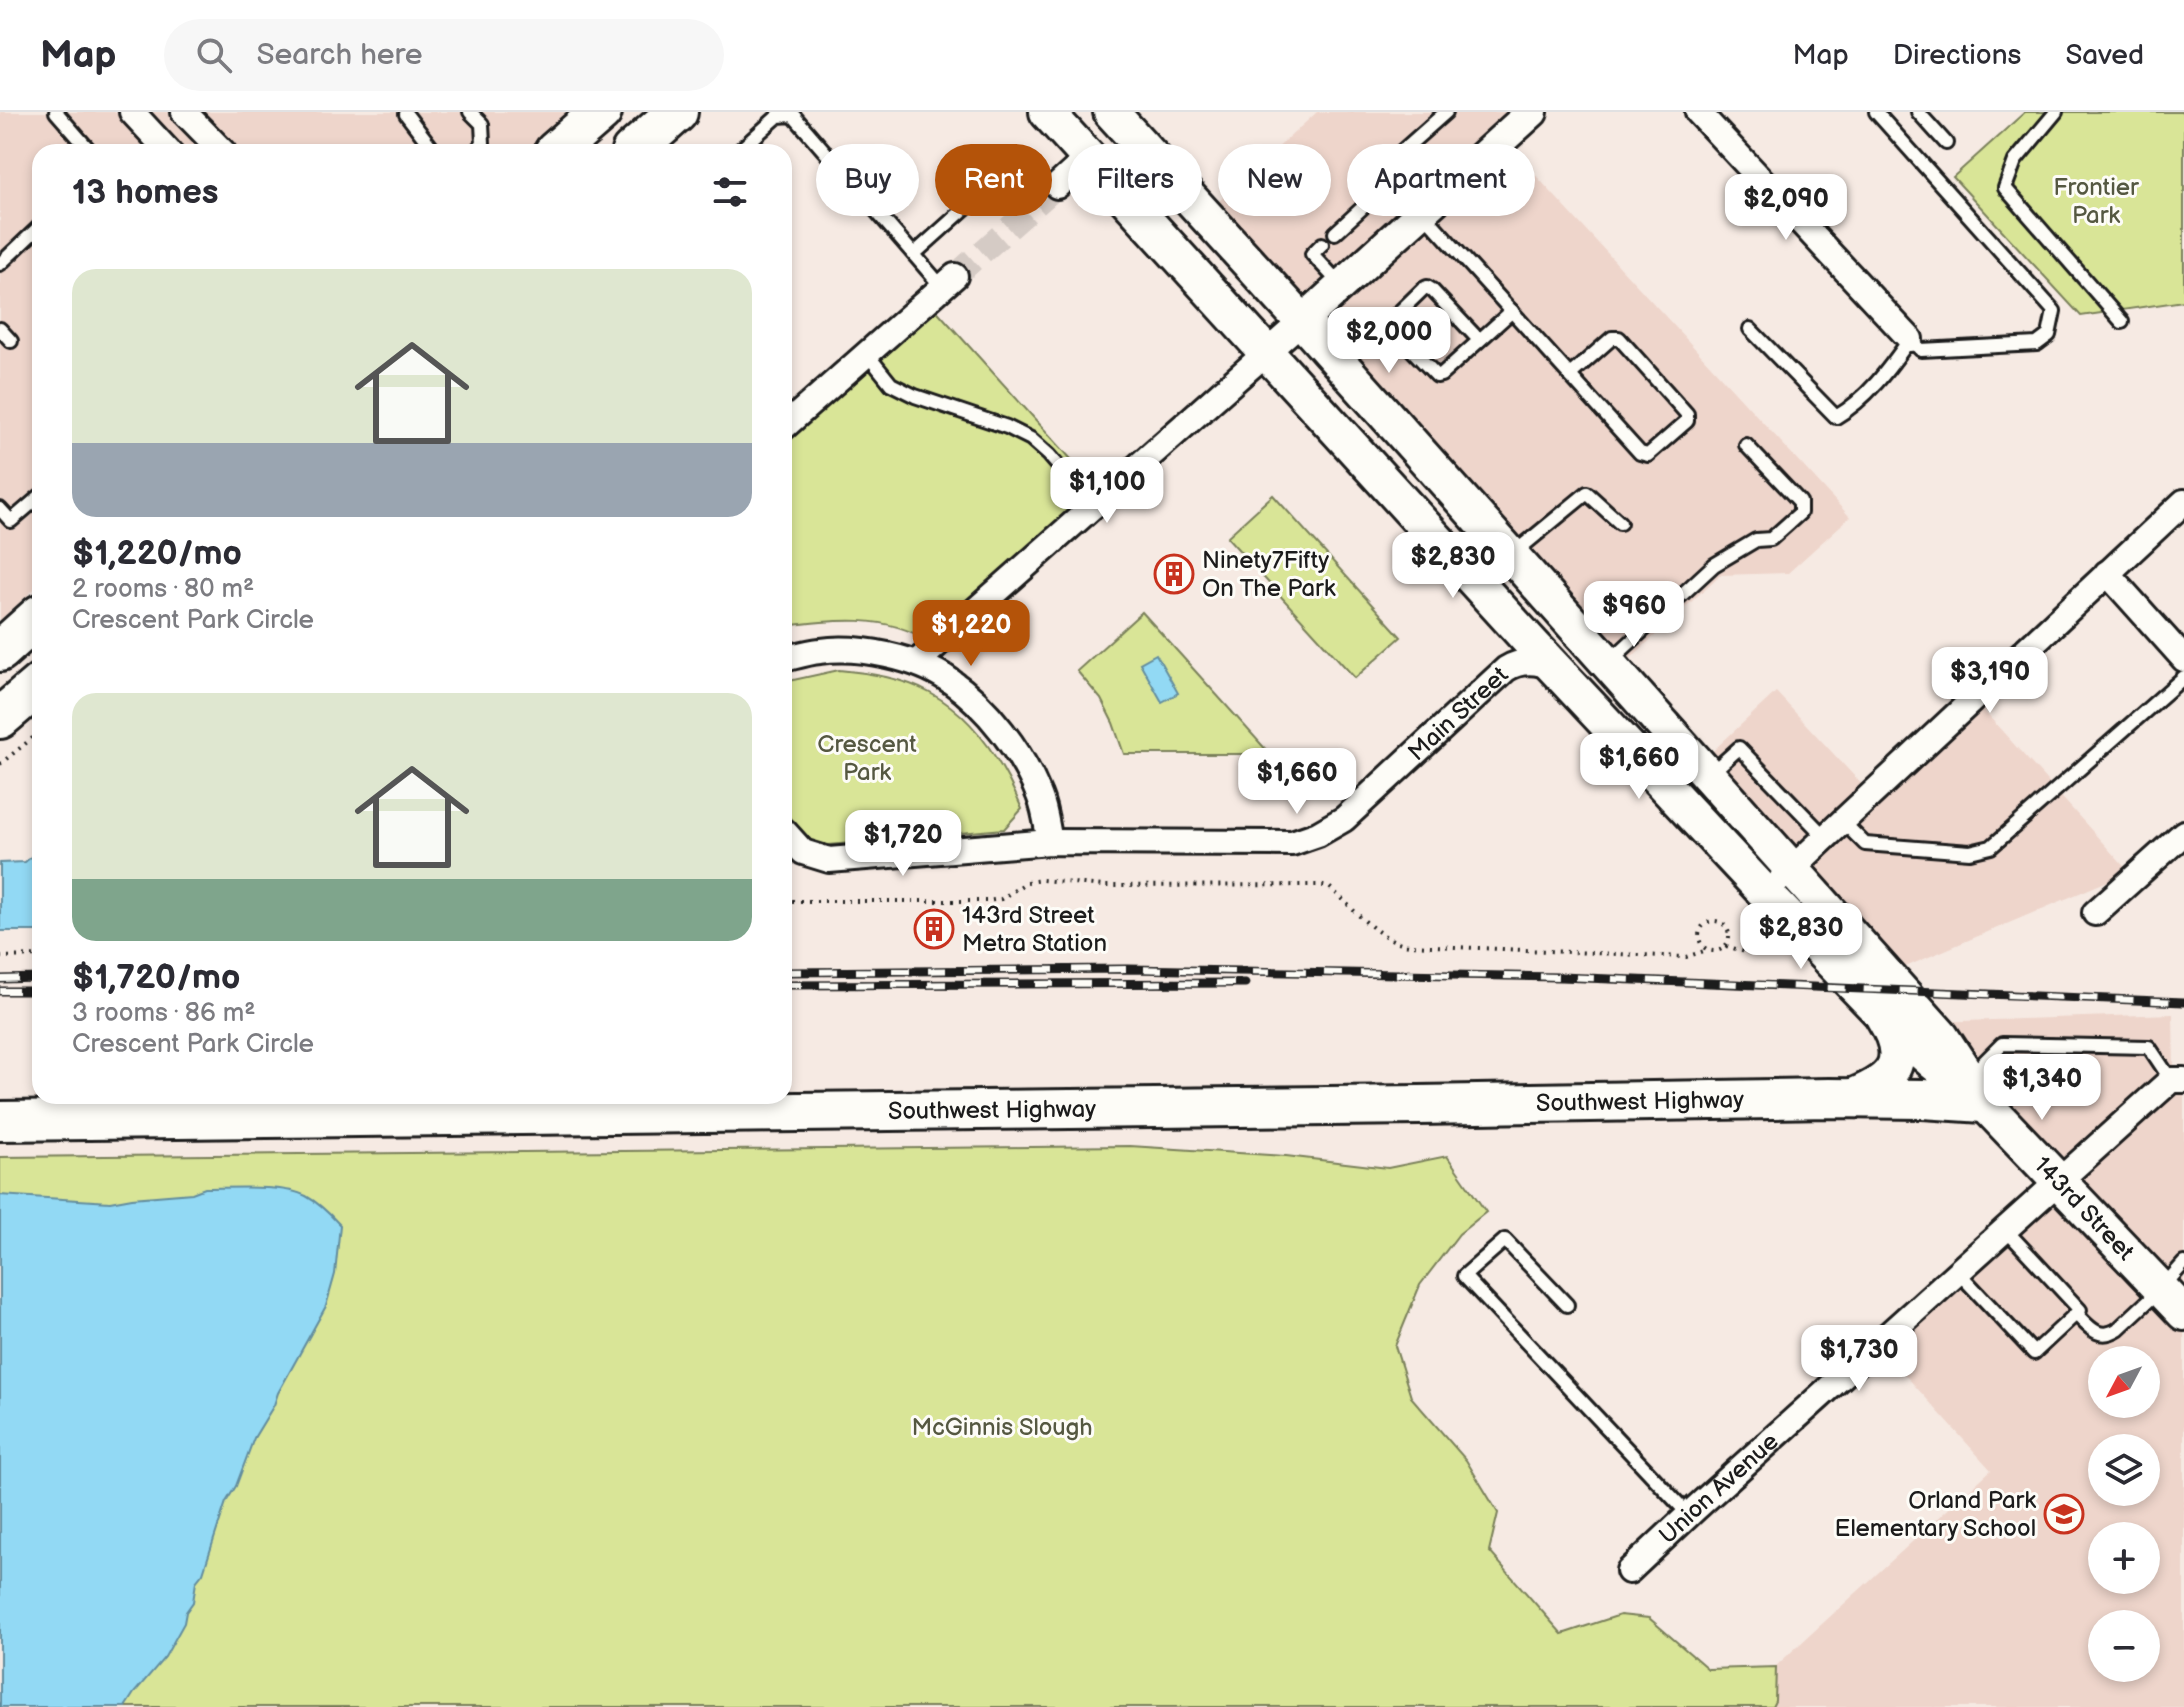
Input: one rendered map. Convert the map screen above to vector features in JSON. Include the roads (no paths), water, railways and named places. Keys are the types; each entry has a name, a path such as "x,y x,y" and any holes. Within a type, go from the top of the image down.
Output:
{"highway":[{"path":"564,144 601,112"},
{"path":"641,144 677,112"},
{"path":"0,651 32,622"},
{"path":"0,718 32,691"}],"main road":[{"path":"1047,112 1077,144"},
{"path":"1113,113 1941,1036 1971,1089"},
{"path":"1143,216 1556,670 1765,893 1898,1031 1971,1089"},
{"path":"1848,1098 1878,1086 1892,1072 1896,1056 1895,1039 1879,1010"},
{"name":"Southwest Highway","path":"0,1121 1923,1099 1971,1089"},
{"name":"143rd Street","path":"1971,1089 2172,1301"}],"street":[{"path":"132,112 162,144"},
{"path":"184,112 215,144"},
{"path":"1497,144 1532,112"},
{"path":"1698,112 1910,339"},
{"path":"1057,186 1068,176"},
{"path":"916,663 1418,216"},
{"path":"792,420 949,281"},
{"path":"1765,893 2184,502"},
{"path":"2107,573 2184,659"},
{"path":"1499,674 1516,650 1514,632 1503,612"},
{"path":"792,657 822,650 870,651 916,663 949,679 985,712 1014,747 1040,796 1050,842"},
{"name":"Main Street","path":"792,840 803,852 829,860 1050,842 1292,843 1318,834 1344,819 1499,674 1522,662 1536,662 1556,670"},
{"path":"2095,913 2184,833"},
{"name":"Union Avenue","path":"1629,1571 2005,1229 2177,1080"}],"lane":[{"path":"56,112 84,144"},
{"path":"470,112 482,124 482,144"},
{"path":"1410,144 1446,112"},
{"path":"1750,329 1836,417 1847,411 1885,375 1910,339 1921,350 2037,344 2049,335 2054,311 1876,112"},
{"path":"1918,112 1946,143"},
{"path":"2056,112 2015,161 2005,188 2122,322"},
{"path":"406,114 429,144"},
{"path":"747,144 778,116 793,115 914,254 949,281"},
{"path":"914,254 956,216"},
{"path":"1335,233 1353,216"},
{"path":"1426,216 1570,375 1644,455 1648,455 1687,421 1687,414 1619,338 1612,338 1570,375"},
{"path":"0,264 32,234"},
{"path":"1322,244 1312,254 1341,285"},
{"path":"1479,340 1427,287 1388,323 1437,376 1479,340 1512,311"},
{"path":"0,329 11,341"},
{"path":"867,354 891,384 1031,439 1093,506"},
{"path":"1607,663 1714,565 1756,540 1771,539 1800,513 1800,502 1746,445"},
{"path":"1511,555 1587,493 1620,523"},
{"path":"0,509 11,521 32,503"},
{"path":"1708,776 1739,748 1834,829 1865,844 1970,852 1991,847 2184,677"},
{"path":"1971,1089 2002,1044 2149,1047 2177,1080"},
{"path":"1958,1272 2034,1353 2080,1310 2005,1229"},
{"path":"1567,1305 1505,1240 1464,1276 1689,1515"},
{"path":"2076,1314 2093,1332 2110,1334 2172,1301 2184,1263"}],"water":[{"name":"Ninety7Fifty On The Park","path":"1156,654 1178,693 1162,702 1140,663"},
{"path":"32,856 32,931 0,931 0,863 25,862"},
{"path":"205,1188 296,1192 328,1213 340,1225 335,1274 326,1306 254,1438 236,1486 226,1502 184,1623 165,1657 125,1707 0,1707 0,1195 110,1202 192,1193"}],"tunnel":[{"path":"955,276 1057,186"}],"railway":[{"path":"792,972 1128,969 1561,977 2184,1002"},
{"path":"0,979 32,978"},
{"path":"792,985 1245,983"},
{"path":"0,991 32,991"}],"place":[{"name":"Ninety7Fifty On The Park","path":"1174,574"},
{"name":"143rd Street Metra Station","path":"934,929"},
{"name":"Orland Park Elementary School","path":"2064,1514"}],"park label":[{"name":"Frontier Park","path":"2096,201"},
{"name":"Crescent Park","path":"867,758"},
{"name":"McGinnis Slough","path":"1002,1427"}]}
